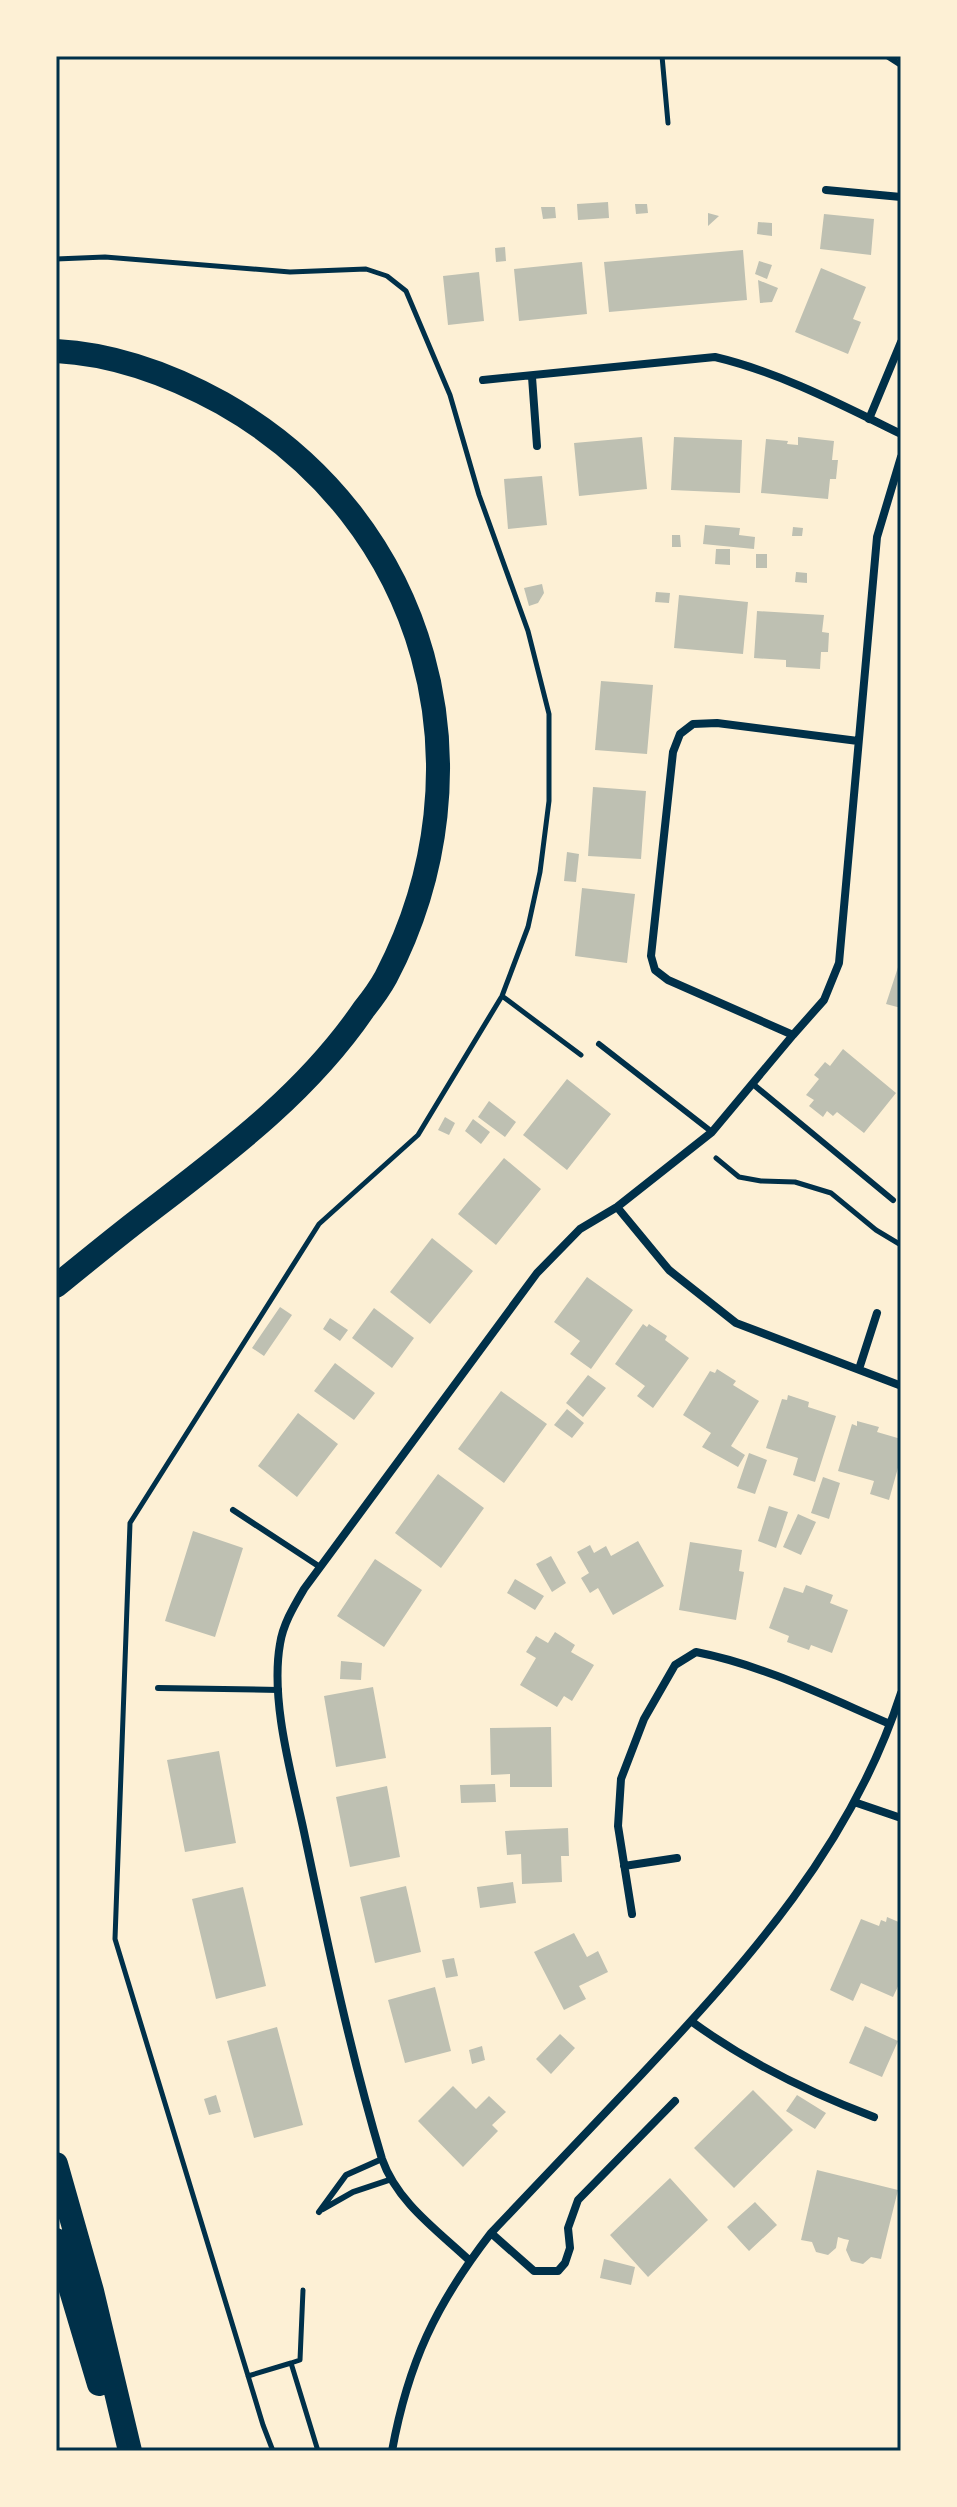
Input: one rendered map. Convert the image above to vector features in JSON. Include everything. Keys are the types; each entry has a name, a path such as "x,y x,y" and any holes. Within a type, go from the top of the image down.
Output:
{"highway":[{"path":"56,351 81,352 144,368 200,391 257,423 310,467 361,525 396,585 419,644 436,708 439,776 434,840 414,913 385,979 342,1043 289,1099 230,1151 56,1286"},
{"path":"56,2164 92,2291 130,2451"},
{"path":"56,2240 119,2451"}],"street":[{"path":"826,190 901,197"},
{"path":"869,419 901,342"},
{"path":"483,380 715,357 744,364 901,434"},
{"path":"532,377 537,446"},
{"path":"470,2261 405,2200 389,2180 382,2159 329,1950 290,1766 279,1690 280,1645 288,1617 320,1567 537,1273 580,1229 617,1207 712,1132 824,1000 839,963 877,537 901,457"},
{"path":"793,1035 668,980 655,970 651,956 673,752 680,734 693,724 717,723 858,741"},
{"path":"617,1207 669,1270 736,1323 899,1385"},
{"path":"859,1369 877,1313"},
{"path":"632,1914 618,1826 621,1779 644,1719 675,1665 696,1652 725,1657 890,1724"},
{"path":"392,2451 400,2410 421,2343 470,2261 491,2233 691,2021 781,1915 823,1857 854,1802 901,1693"},
{"path":"854,1802 901,1818"},
{"path":"624,1866 677,1858"},
{"path":"691,2021 720,2042 811,2093 874,2117"},
{"path":"491,2233 534,2271 558,2271 565,2263 570,2248 568,2228 578,2200 675,2101"}],"lane":[{"path":"887,56 901,65"},
{"path":"599,1044 712,1132"},
{"path":"754,1085 893,1200"},
{"path":"233,1510 320,1567"},
{"path":"158,1688 279,1690"},
{"path":"382,2159 346,2175 319,2212 353,2192 389,2180"}],"path":[{"path":"662,56 668,123"},
{"path":"56,259 105,257 290,272 366,269 387,276 406,291 450,395 479,495 528,631 549,714 549,801 540,872 528,927 502,996 418,1135 319,1224 130,1523 115,1939 273,2451"},
{"path":"699,1143 739,1177 795,1182 831,1193 876,1230 901,1245"},
{"path":"248,2376 300,2360 303,2290"},
{"path":"291,2363 318,2451"}],"building":[{"path":"608,202 609,218 578,220 577,204"},
{"path":"635,204 647,204 648,213 636,214"},
{"path":"541,207 555,207 556,218 543,219"},
{"path":"708,213 719,216 708,226"},
{"path":"824,214 874,219 871,255 820,249"},
{"path":"758,222 772,223 772,236 757,234"},
{"path":"505,247 506,261 496,262 495,248"},
{"path":"743,250 747,300 609,312 604,262"},
{"path":"759,261 772,265 767,279 755,274"},
{"path":"582,262 587,314 519,321 514,269"},
{"path":"821,268 866,287 853,319 861,322 848,354 795,332"},
{"path":"479,272 484,321 448,325 443,276"},
{"path":"758,280 778,288 772,302 760,303"},
{"path":"642,437 647,489 579,496 574,443"},
{"path":"674,437 742,440 740,493 671,490"},
{"path":"798,437 834,441 832,460 838,460 836,479 830,479 828,499 761,493 766,439 798,445"},
{"path":"542,476 547,525 508,529 504,479"},
{"path":"705,525 740,528 739,535 755,537 754,549 703,544"},
{"path":"793,527 803,528 802,536 792,536"},
{"path":"672,535 680,535 681,547 672,547"},
{"path":"716,549 730,549 730,565 715,564"},
{"path":"756,554 767,554 767,568 756,568"},
{"path":"796,572 807,573 807,583 795,582"},
{"path":"542,584 544,593 538,603 529,606 524,588"},
{"path":"656,592 670,593 669,603 655,602"},
{"path":"679,595 748,602 743,654 674,648"},
{"path":"757,611 824,615 822,632 829,633 828,652 821,652 820,669 786,667 786,660 754,658"},
{"path":"601,681 653,685 647,754 595,750"},
{"path":"593,787 646,791 641,859 588,856"},
{"path":"567,852 579,854 576,882 564,881"},
{"path":"582,888 635,894 627,963 575,956"},
{"path":"901,958 901,1008 886,1004"},
{"path":"843,1049 896,1093 864,1133 837,1112 833,1116 827,1111 823,1117 809,1106 814,1100 806,1095 819,1079 814,1075 825,1062 830,1066"},
{"path":"567,1079 611,1114 567,1170 523,1135"},
{"path":"489,1101 516,1122 505,1137 478,1117"},
{"path":"445,1117 455,1123 449,1135 438,1130"},
{"path":"473,1119 490,1132 481,1144 465,1131"},
{"path":"504,1158 541,1189 496,1245 458,1214"},
{"path":"432,1238 473,1271 430,1324 390,1292"},
{"path":"587,1277 633,1310 591,1369 570,1354 580,1341 554,1322"},
{"path":"280,1307 292,1315 264,1356 252,1348"},
{"path":"374,1308 414,1338 392,1368 352,1338"},
{"path":"330,1318 348,1330 340,1341 323,1329"},
{"path":"643,1324 647,1327 649,1324 667,1336 665,1340 689,1358 653,1408 637,1396 645,1386 615,1364"},
{"path":"335,1363 375,1393 354,1420 314,1391"},
{"path":"717,1369 736,1381 733,1385 759,1401 731,1446 745,1455 738,1467 702,1447 711,1433 683,1415 710,1371 715,1373"},
{"path":"588,1375 606,1388 583,1417 566,1403"},
{"path":"501,1391 547,1424 504,1483 458,1449"},
{"path":"788,1395 809,1402 808,1407 836,1416 815,1482 793,1475 798,1458 766,1448 782,1399 787,1400"},
{"path":"567,1409 584,1423 572,1438 554,1425"},
{"path":"298,1413 338,1444 297,1497 258,1466"},
{"path":"857,1421 879,1427 877,1432 901,1439 901,1457 889,1500 870,1494 874,1481 838,1471 852,1424 857,1426"},
{"path":"749,1453 767,1460 755,1494 737,1488"},
{"path":"438,1474 484,1508 441,1568 395,1533"},
{"path":"823,1477 840,1483 829,1519 811,1513"},
{"path":"769,1506 788,1512 776,1548 758,1541"},
{"path":"798,1514 816,1522 801,1555 783,1547"},
{"path":"193,1531 243,1548 215,1637 165,1621"},
{"path":"638,1541 664,1586 613,1615 598,1588 590,1593 581,1578 589,1573 577,1552 590,1545 594,1553 606,1546 611,1556"},
{"path":"690,1542 742,1550 739,1571 744,1572 736,1620 679,1610"},
{"path":"551,1556 566,1583 552,1592 536,1564"},
{"path":"375,1559 422,1590 384,1647 337,1616"},
{"path":"515,1579 544,1596 535,1610 507,1593"},
{"path":"806,1585 833,1595 830,1603 848,1610 832,1653 811,1645 809,1650 787,1642 789,1636 769,1628 784,1587 803,1593"},
{"path":"555,1632 575,1645 571,1652 594,1665 572,1701 564,1696 557,1707 520,1685 536,1658 526,1652 536,1636 548,1643"},
{"path":"341,1661 362,1663 361,1680 340,1679"},
{"path":"373,1687 386,1758 336,1767 324,1696"},
{"path":"551,1727 552,1787 510,1787 510,1774 491,1775 490,1728"},
{"path":"219,1751 236,1843 185,1852 167,1760"},
{"path":"495,1784 496,1802 461,1803 460,1785"},
{"path":"387,1786 400,1857 350,1867 336,1797"},
{"path":"568,1828 569,1856 561,1856 562,1882 522,1884 521,1854 507,1855 505,1831"},
{"path":"513,1882 516,1903 480,1908 477,1887"},
{"path":"406,1886 421,1952 375,1963 360,1897"},
{"path":"243,1887 266,1986 216,1999 192,1899"},
{"path":"887,1917 901,1923 901,1980 893,1997 861,1983 853,2001 830,1990 861,1919 879,1926 881,1920 886,1922"},
{"path":"574,1933 587,1957 598,1951 608,1972 579,1986 586,1999 564,2010 534,1952"},
{"path":"454,1958 458,1976 446,1978 442,1960"},
{"path":"435,1987 451,2051 405,2063 388,2000"},
{"path":"865,2026 898,2041 882,2077 849,2063"},
{"path":"277,2027 303,2125 254,2138 227,2041"},
{"path":"560,2034 575,2048 551,2074 536,2059"},
{"path":"482,2046 485,2060 472,2064 469,2050"},
{"path":"453,2086 476,2109 489,2096 506,2112 492,2125 498,2131 463,2167 418,2121"},
{"path":"753,2090 793,2130 734,2188 694,2148"},
{"path":"216,2095 221,2112 209,2115 204,2099"},
{"path":"797,2095 826,2113 815,2129 786,2111"},
{"path":"817,2170 898,2190 881,2259 871,2257 863,2264 851,2261 846,2250 849,2240 838,2237 836,2248 828,2255 816,2252 812,2242 801,2240"},
{"path":"670,2178 708,2220 648,2277 610,2235"},
{"path":"755,2202 777,2225 749,2251 727,2227"},
{"path":"604,2259 635,2267 631,2285 600,2278"}]}
